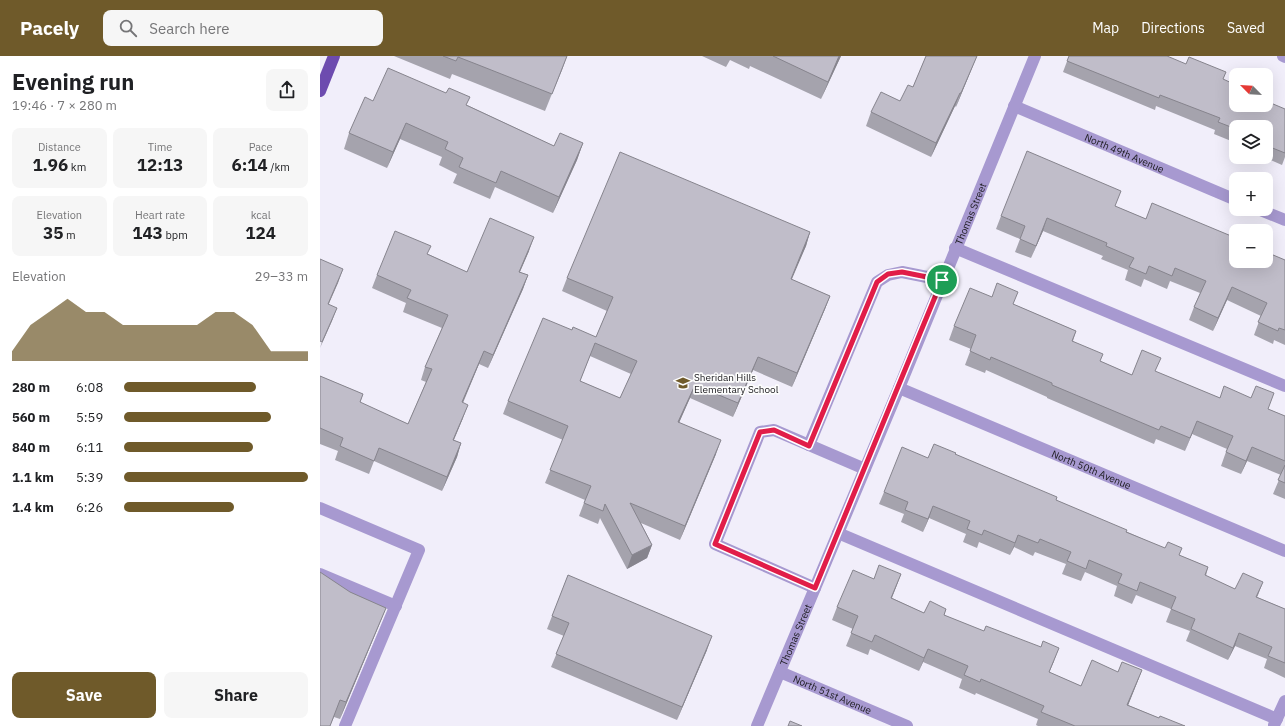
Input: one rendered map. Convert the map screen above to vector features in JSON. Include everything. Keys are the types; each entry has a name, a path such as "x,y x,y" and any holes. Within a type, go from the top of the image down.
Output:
{"main road":[{"path":"320,91 334,56"}],"street":[{"name":"Thomas Street","path":"757,726 865,469 1035,56"},
{"name":"North 49th Avenue","path":"1014,106 1229,197"},
{"path":"1273,215 1285,220"},
{"path":"955,248 1285,386"},
{"path":"809,446 877,282 888,274 902,272 942,280"},
{"name":"North 50th Avenue","path":"898,388 1285,551"},
{"path":"815,588 715,544 760,432 774,430 865,469"},
{"path":"320,508 419,550 345,726"},
{"path":"838,533 1276,722 1285,700"},
{"path":"320,574 396,606"},
{"name":"North 51st Avenue","path":"780,672 907,726"}],"building":[{"path":"443,56 567,56 552,94 458,57 456,61"},
{"path":"773,56 839,56 828,82"},
{"path":"926,56 977,56 961,93 936,143 871,112 881,92 900,101 908,85 913,87"},
{"path":"1069,56 1167,56 1186,64 1189,57 1226,72 1223,79 1229,82 1229,112 1273,112 1273,104 1285,109 1285,153 1273,148 1273,120 1229,120 1229,126 1218,122 1220,118 1160,95 1159,98 1067,61"},
{"path":"388,68 446,93 449,88 470,97 466,105 554,146 560,133 583,143 559,197 501,171 496,183 459,167 463,158 445,149 448,142 406,123 393,152 349,133 365,97 373,101"},
{"path":"1027,151 1121,191 1115,206 1146,219 1152,203 1229,235 1229,268 1273,268 1273,255 1285,260 1285,330 1279,328 1278,331 1258,322 1267,303 1232,287 1218,318 1194,307 1206,281 1175,268 1172,276 1149,266 1146,274 1129,267 1134,258 1106,246 1107,243 1047,218 1036,246 1020,239 1025,226 1001,216"},
{"path":"620,152 810,232 791,279 830,296 797,373 758,357 738,403 695,385 678,422 721,440 685,526 630,503 652,545 632,555 605,504 603,511 584,503 591,486 550,470 568,426 508,401 543,318 572,330 573,327 596,337 613,297 567,278","holes":["595,343 637,361 620,398 580,381"]},
{"path":"490,218 534,237 519,272 528,275 493,355 484,351 462,402 468,405 453,440 461,443 447,477 379,448 374,461 340,446 343,438 320,428 320,376 363,394 360,402 408,424 432,369 425,367 448,315 407,298 411,290 377,275 395,231 431,246 427,254 467,272"},
{"path":"320,259 343,269 328,304 337,308 322,342 320,341"},
{"path":"997,283 1018,292 1013,304 1076,331 1072,341 1103,354 1100,361 1132,375 1142,350 1161,358 1155,371 1220,398 1224,386 1251,398 1256,386 1274,393 1268,409 1285,416 1285,461 1252,447 1246,461 1226,452 1233,436 1197,421 1190,438 1161,426 1159,430 1052,385 1052,383 991,357 990,360 970,351 976,335 954,326 970,288 992,297"},
{"path":"934,444 1057,497 1056,500 1127,530 1126,532 1165,548 1168,542 1182,548 1179,555 1208,567 1205,575 1235,589 1243,573 1263,582 1256,597 1285,609 1285,663 1268,656 1272,647 1239,633 1233,648 1191,629 1195,619 1171,609 1176,597 1140,582 1137,591 1118,583 1122,574 1089,560 1086,569 1067,561 1071,552 1040,539 1038,543 1018,535 1015,543 984,530 982,535 967,529 970,521 933,506 928,519 905,510 908,502 884,492 902,447 928,458"},
{"path":"1285,465 1285,483 1278,480"},
{"path":"879,565 901,574 891,598 924,613 930,601 946,609 944,615 984,631 986,626 1041,647 1043,641 1059,648 1049,672 1081,686 1092,660 1118,672 1122,662 1142,670 1127,705 1159,718 1160,716 1185,726 1075,726 1041,712 1044,706 981,679 980,682 964,675 968,666 928,649 924,658 875,635 872,642 851,633 858,616 837,607 853,570 874,579"},
{"path":"320,572 350,592 386,608 346,702 340,700 330,726 320,726"},
{"path":"568,575 712,636 682,707 556,654 569,623 552,616"},
{"path":"790,721 802,726 788,726"}],"place":[{"name":"Sheridan Hills Elementary School","path":"683,383"}],"route":[{"path":"902,272 942,280 815,588 715,544 760,432 774,430 809,446 877,282 888,274 902,272"}]}
